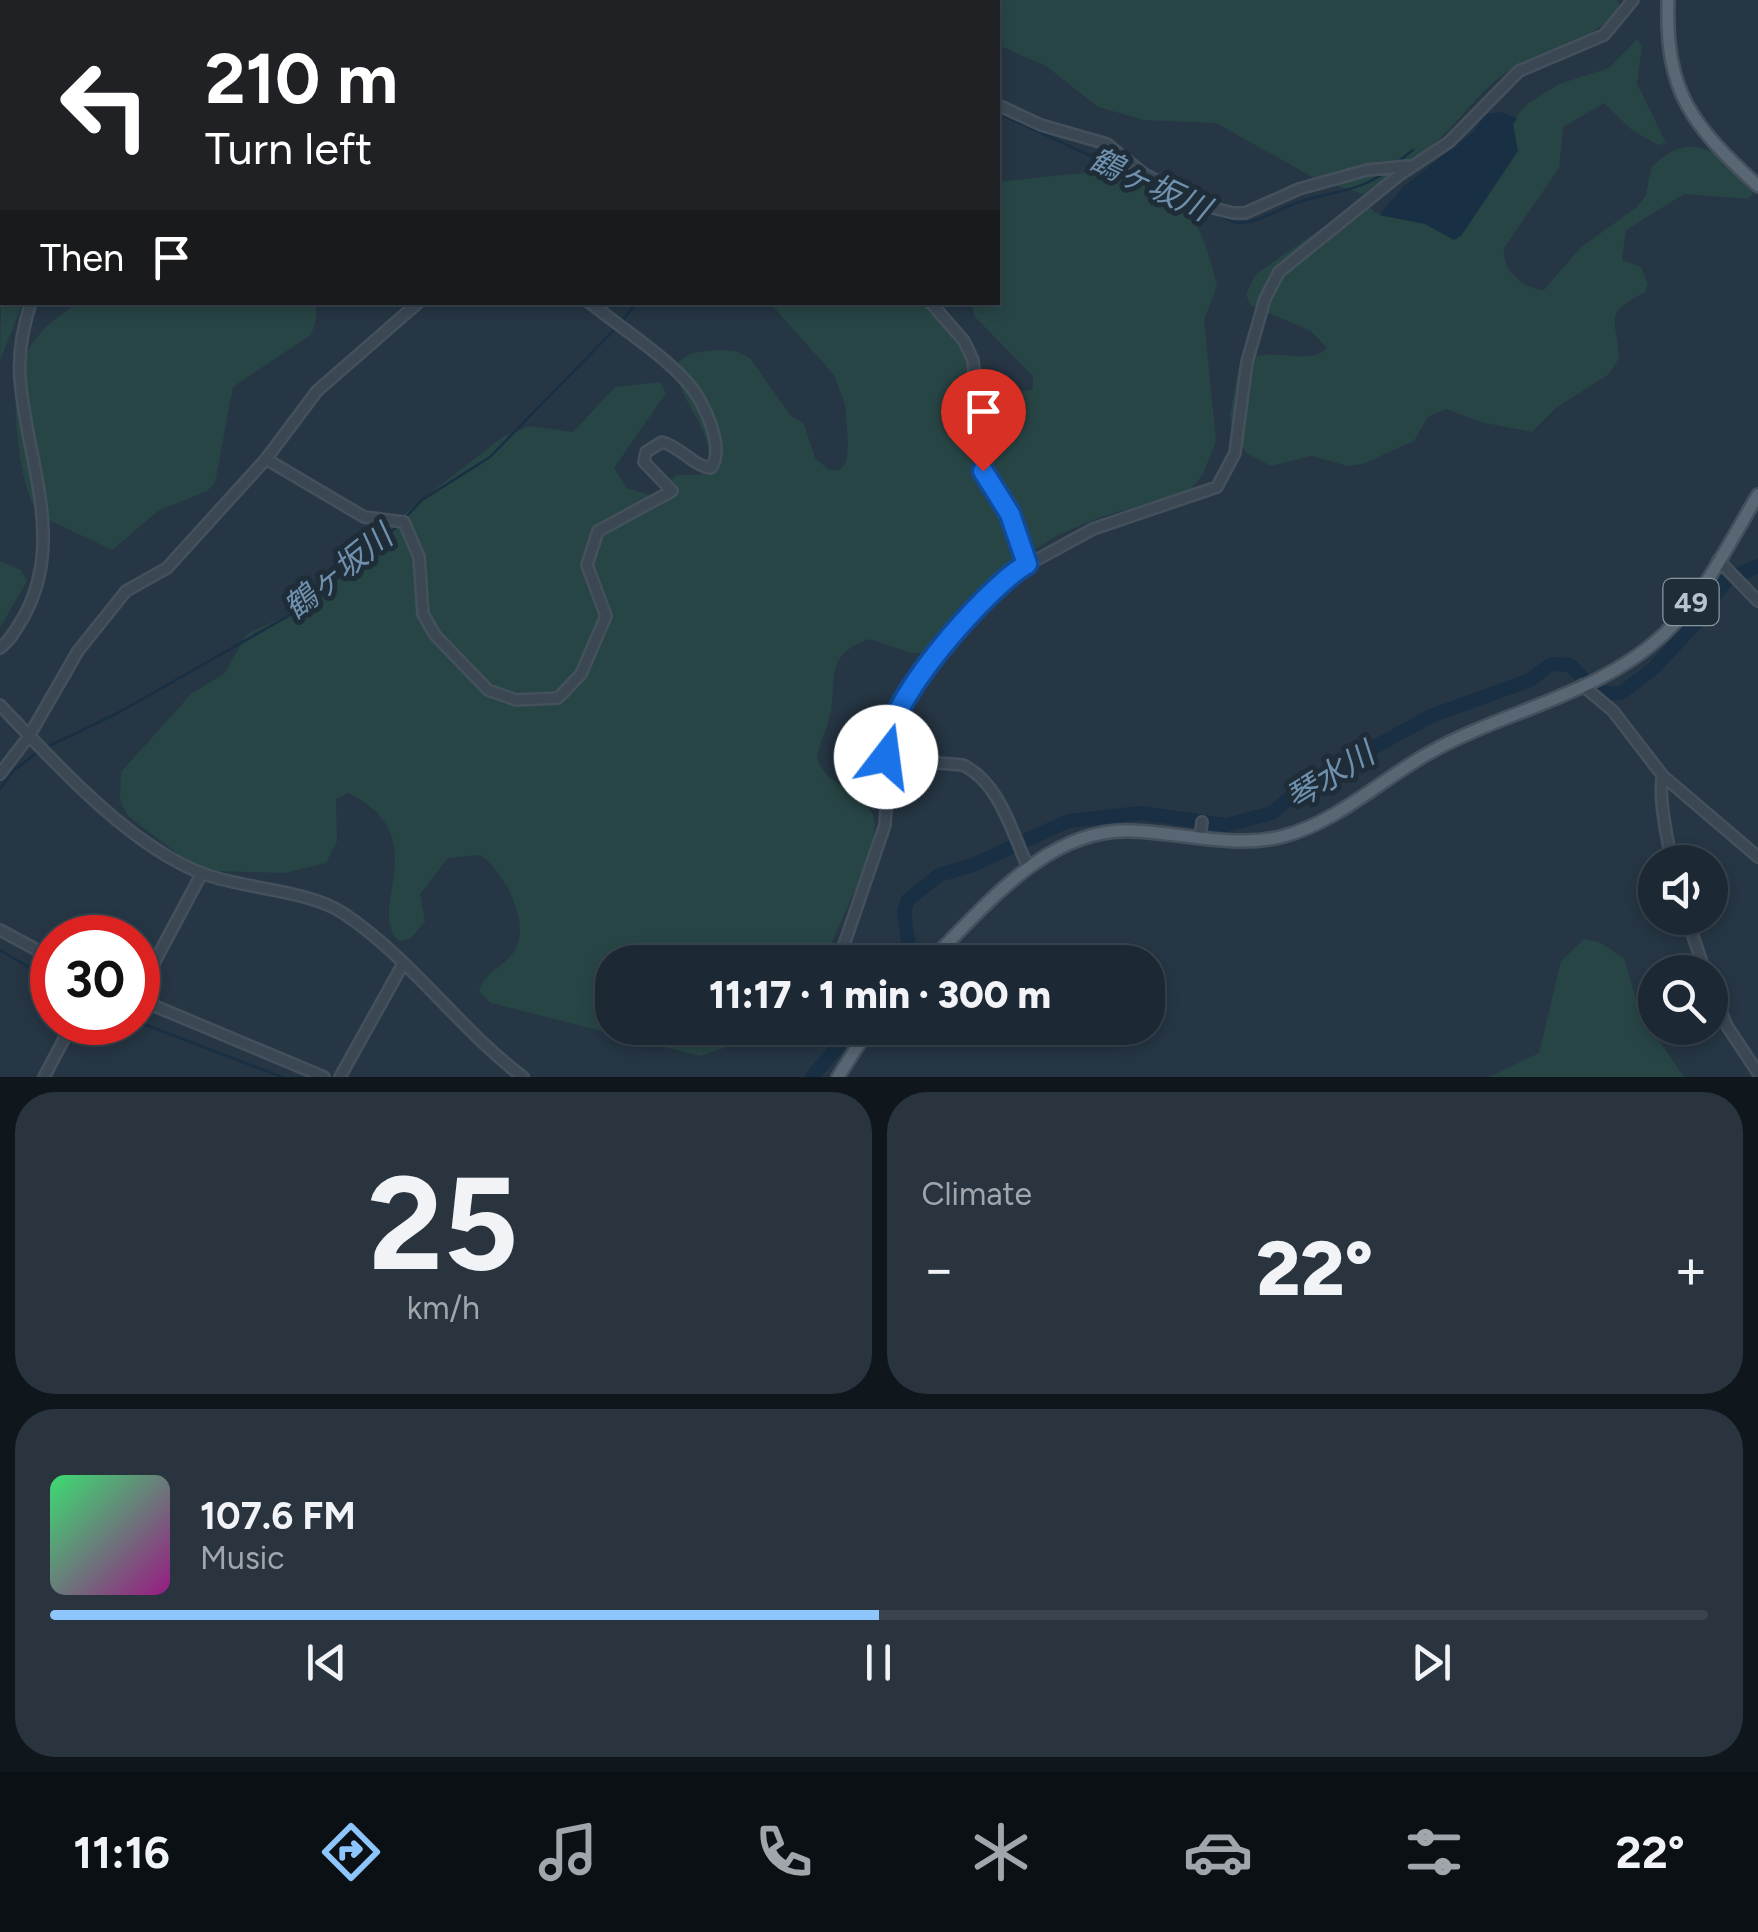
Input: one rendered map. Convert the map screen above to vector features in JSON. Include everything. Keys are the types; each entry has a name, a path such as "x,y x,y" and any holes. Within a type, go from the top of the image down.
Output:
{"main road":[{"path":"1668,0 1668,50 1681,98 1705,135 1758,186"},
{"name":"49","path":"948,945 1028,868 1064,846 1104,833 1201,829 1248,841 1291,834 1433,750 1595,680 1632,659 1667,632 1724,565 1758,495"},
{"path":"838,1077 846,1045"}],"street":[{"path":"844,945 886,825 889,760 884,752 889,727 925,670 1006,576 1093,529 1217,488 1235,453 1247,362 1272,280 1286,264 1459,134 1492,94 1519,71 1604,34 1632,0"},
{"path":"1000,106 1040,126 1108,144 1144,174 1208,206 1233,213 1368,170 1416,164"},
{"path":"0,648 26,612 44,566 41,502 20,378 22,339 30,305"},
{"path":"0,774 29,736 78,650 126,590 167,568 266,459 317,391 416,305"},
{"path":"266,459 364,517 404,522 419,558 426,621 476,680 516,700 558,698 582,674 606,616 587,565 598,531 672,491 644,462 646,452 662,442 669,443 702,467 712,468 717,456 709,420 689,384 593,305"},
{"path":"933,305 964,341 973,360 983,471 1010,514 1027,564"},
{"path":"1724,565 1758,601"},
{"path":"1582,685 1612,710 1663,776 1758,857"},
{"path":"0,705 108,810 202,873 335,909 403,964 481,1043 523,1077"},
{"path":"889,760 963,765 973,770 995,795 1028,868"},
{"path":"1663,776 1658,789 1666,810 1670,845"},
{"path":"160,954 202,873"},
{"path":"0,930 30,946"},
{"path":"340,1077 403,964"},
{"path":"160,1006 324,1077"},
{"path":"1728,1028 1758,1074"},
{"path":"44,1077 61,1045"}],"green space":[{"path":"1000,0 1617,0 1620,4 1611,17 1588,35 1505,74 1433,145 1363,194 1314,178 1216,123 1144,120 1098,107 1046,66 1000,46"},
{"path":"1637,39 1642,46 1637,83 1666,143 1658,145 1633,131 1604,103 1563,127 1559,168 1504,248 1510,270 1528,286 1544,290 1580,248 1637,207 1646,195 1651,168 1680,148 1694,147 1720,157 1753,194 1748,199 1684,194 1626,230 1622,260 1641,267 1648,284 1645,292 1623,306 1615,318 1619,358 1609,374 1556,408 1532,432 1480,422 1446,409 1428,417 1414,441 1363,464 1348,466 1311,456 1271,466 1246,453 1232,429 1230,415 1239,365 1261,355 1307,356 1327,348 1311,331 1250,305 1246,294 1256,274 1354,206 1366,204 1376,213 1389,214 1515,142 1513,120 1527,104 1559,84 1609,68"},
{"path":"1110,170 1172,198 1195,222 1217,286 1204,320 1216,441 1202,476 1188,492 1101,517 1058,535 984,589 933,653 911,653 869,639 839,659 830,717 817,758 827,775 865,803 875,824 867,862 832,945 595,945 595,1029 491,1003 479,992 489,975 514,952 520,927 506,885 480,855 448,858 420,894 425,922 410,939 399,941 390,928 394,851 389,830 375,810 348,793 336,799 337,841 326,863 284,873 216,871 191,864 128,816 120,800 121,772 192,693 224,674 247,634 292,613 416,504 504,436 530,426 573,432 615,387 660,382 666,393 614,468 627,488 655,497 676,475 701,475 708,461 703,432 681,389 678,362 692,353 736,351 750,358 791,416 804,424 815,458 829,470 840,470 847,460 848,441 845,404 834,375 772,305 929,305 964,348 976,386 990,392 1033,390 1033,376 974,316 972,305 1000,305 1000,182"},
{"path":"1,305 22,305 0,360"},
{"path":"76,305 316,307 315,325 309,336 233,387 215,483 207,491 158,511 112,550 38,515 22,469 16,417 18,377 32,344 59,316"},
{"path":"0,561 21,570 27,581 0,628"},
{"path":"1584,939 1599,942 1624,958 1638,1006 1638,1045 1662,1045 1684,1077 1489,1077 1539,1053 1561,961"},
{"path":"657,1045 732,1045 700,1056"}],"water":[{"path":"1500,112 1517,118 1513,125 1518,151 1461,236 1454,240 1425,224 1379,215 1404,186 1473,132 1486,114"}],"waterway":[{"name":"鶴ヶ坂川","path":"1000,114 1236,223 1254,221 1302,201 1355,187 1384,173"},
{"name":"鶴ヶ坂川","path":"1394,165 1413,150"},
{"name":"鶴ヶ坂川","path":"622,321 635,305"},
{"name":"鶴ヶ坂川","path":"405,518 422,500 490,457 617,327"},
{"name":"鶴ヶ坂川","path":"45,748 116,714 304,607 400,524"},
{"name":"琴水川","path":"909,945 904,912 908,900 939,875 973,865 1068,821 1141,813 1226,825 1272,813 1302,787 1431,716 1530,680 1551,664 1570,665 1598,693 1621,693 1653,669 1695,624 1726,580 1758,566"},
{"name":"鶴ヶ坂川","path":"0,789 14,770 38,752"},
{"path":"0,950 30,968"},
{"path":"160,1030 282,1077"},
{"name":"琴水川","path":"812,1077 839,1045"}],"route":[{"path":"886,757 884,748 892,718 925,670 1006,576 1027,564 1010,514 983,471"}]}
